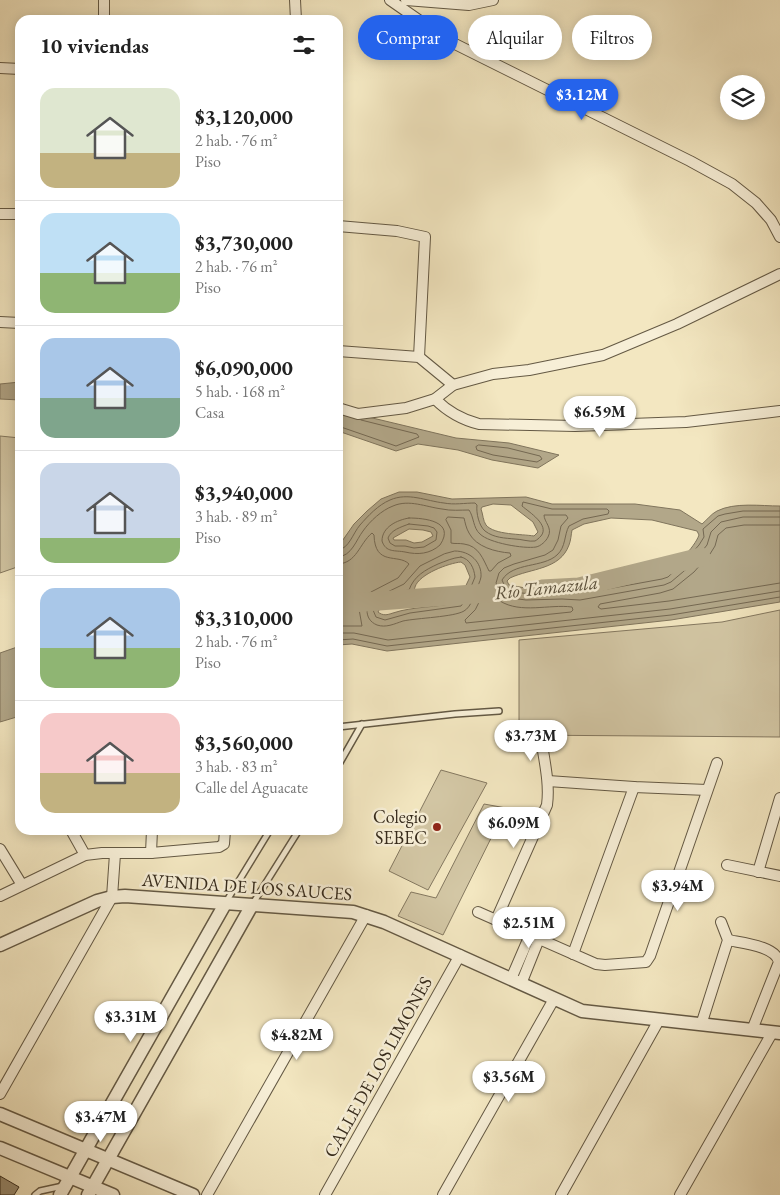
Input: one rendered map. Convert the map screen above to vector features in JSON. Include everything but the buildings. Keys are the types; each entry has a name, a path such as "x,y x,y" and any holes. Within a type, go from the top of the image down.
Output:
{"street":[{"path":"104,0 104,15"},
{"path":"295,0 296,15"},
{"path":"390,0 449,41 690,161 732,184 756,203 771,220 780,237"},
{"path":"406,0 469,5 493,0"},
{"path":"0,68 15,69"},
{"path":"0,214 15,214"},
{"path":"343,226 397,230 425,237 419,357"},
{"path":"343,410 358,414 380,413 406,408 435,399 453,385 493,374 529,370 603,355 685,321 780,274"},
{"path":"0,322 15,323"},
{"path":"343,351 419,357 453,385"},
{"path":"435,399 442,406 468,422 479,424 575,426 686,422 780,411"},
{"path":"496,920 544,812 549,793 541,738"},
{"path":"478,912 596,964 646,962 650,956 717,763"},
{"path":"548,781 707,790"},
{"path":"573,954 634,787"},
{"path":"758,872 780,798"},
{"path":"74,835 85,855"},
{"path":"152,835 152,853"},
{"path":"0,896 85,855 152,853 219,847 224,844 225,835"},
{"path":"0,849 22,884"},
{"path":"0,1094 112,897 115,854"},
{"path":"727,865 780,876"},
{"name":"AVENIDA DE LOS SAUCES","path":"0,945 83,906 112,897 125,896 340,911 366,914 582,1010 776,1033"},
{"path":"65,1186 225,904"},
{"path":"90,1191 252,905"},
{"path":"207,1195 366,914"},
{"path":"701,1025 728,940 721,922"},
{"path":"516,982 534,937"},
{"path":"728,940 770,950 779,958 752,1030"},
{"name":"CALLE DE LOS LIMONES","path":"325,1195 460,955"},
{"path":"443,1195 554,999"},
{"path":"561,1195 658,1020"},
{"path":"680,1195 776,1033"},
{"path":"0,1114 193,1195"},
{"path":"0,1148 65,1186 113,1195"}],"lane":[{"path":"343,726 499,711"},
{"path":"343,757 362,724"},
{"path":"225,904 267,835"},
{"path":"252,905 296,835"},
{"path":"35,1195 53,1188 65,1186"}],"shaded area":[{"path":"0,436 15,438 15,568 0,573"},
{"path":"780,610 780,737 519,735 519,640 722,622"},
{"name":"Colegio SEBEC","path":"441,770 487,783 428,890 389,871"},
{"name":"Colegio SEBEC","path":"484,804 506,808 443,935 398,916 411,892 436,898"}],"water":[{"path":"15,382 15,400 0,399 0,384"},
{"path":"343,413 360,415 456,438 509,443 559,455 538,468 492,460 458,450 418,444 396,451 343,433"},
{"name":"Río Tamazula","path":"399,492 417,492 452,499 526,497 552,504 635,504 680,510 702,524 715,512 732,506 780,506 780,602 671,620 387,651 352,644 343,645 343,540 354,524 381,499","holes":["493,504 511,505 533,522 538,532 534,536 509,534 490,528 485,523 481,509","611,518 652,520 697,531 699,535 683,558 661,574 579,589 562,587 531,589 509,585 507,581 510,578 552,564 559,559 569,545 572,530 584,524","409,529 431,532 433,536 422,542 414,543 406,540 394,540 393,538","461,562 465,565 470,577 458,602 409,609 387,615 378,612 380,608 402,596 414,595 418,582 428,574 442,567"]},
{"path":"15,648 15,718 0,722 0,653"}],"waterway":[{"name":"Río Tamazula","path":"542,589 579,587 701,557"},
{"name":"Río Tamazula","path":"343,604 487,593"}],"place":[{"name":"Colegio SEBEC","path":"437,827"}]}
